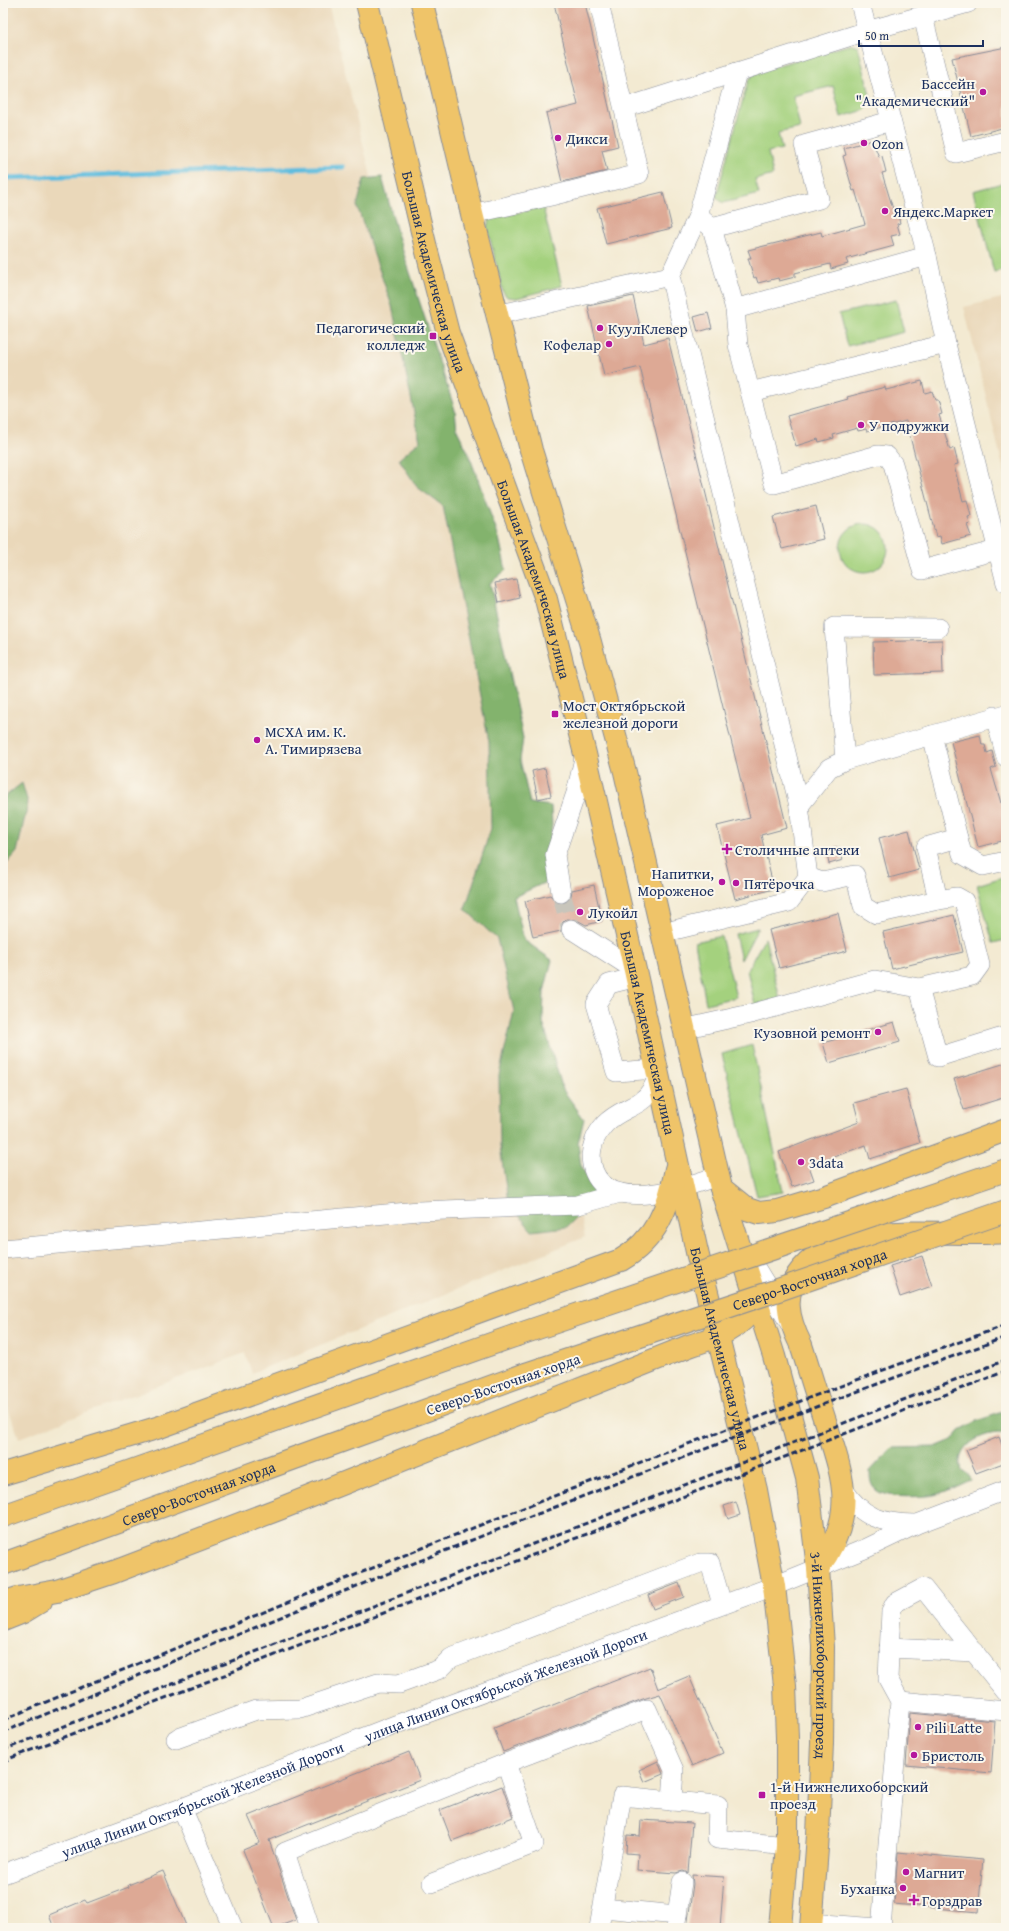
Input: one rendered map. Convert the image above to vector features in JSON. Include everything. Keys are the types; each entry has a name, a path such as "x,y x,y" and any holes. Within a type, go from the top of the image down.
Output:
{"main road":[{"name":"Большая Академическая улица","path":"367,3 448,333 546,599 585,754 636,974 677,1163 678,1189 719,1336 756,1490 774,1586"},
{"path":"3,1603 18,1598 57,1591 114,1572 271,1512 689,1346 719,1336 750,1316 758,1303 719,1182 625,772 590,642 531,450 496,315 422,3"},
{"path":"719,1182 747,1209 759,1212 776,1211 824,1197 1006,1130"},
{"path":"3,1516 514,1336 1006,1170"},
{"path":"3,1474 160,1428 621,1260 634,1252 649,1238 678,1189"},
{"name":"Северо-Восточная хорда","path":"3,1564 526,1374 781,1290 1006,1212"},
{"path":"818,1568 835,1541 842,1519 844,1490 840,1468 803,1352 792,1328 788,1296 791,1285 811,1260 826,1249 853,1239 881,1235 1006,1232"},
{"name":"3-й Нижнелихоборский проезд","path":"758,1303 807,1478 818,1568 823,1647 822,1743 818,1835 811,1925"},
{"path":"3,1466 160,1428"},
{"path":"774,1586 785,1686 787,1738 787,1846 780,1928"},
{"path":"3,1620 23,1612 57,1591"}],"street":[{"path":"472,214 639,174 599,3"},
{"path":"860,3 927,256 946,344 1006,583"},
{"path":"624,108 867,32 968,3"},
{"path":"923,16 956,153 1006,141"},
{"path":"496,315 670,276 705,222 737,72"},
{"path":"705,222 819,199 804,145 891,121"},
{"path":"705,222 735,310 738,345 774,484 878,455 887,456 893,464 922,570 997,550"},
{"path":"735,310 927,256"},
{"path":"662,932 789,902 808,877 799,806 670,276"},
{"path":"750,392 946,344"},
{"path":"845,760 834,627 938,628"},
{"path":"799,806 829,768 845,760 1001,715 1006,757"},
{"path":"932,735 962,854 984,866 1006,861"},
{"path":"561,892 555,855 576,793 585,754"},
{"path":"938,900 926,847 958,838"},
{"path":"683,1029 750,1014 874,980 919,988 972,976 980,965 964,901 957,897 876,914 863,906 855,875 822,882 808,877"},
{"path":"571,929 636,974"},
{"path":"636,974 609,984 596,1004 616,1072 657,1073 651,1091 641,1101 605,1123 593,1142 590,1157 594,1174 604,1187 620,1193 644,1195 719,1182"},
{"path":"919,988 938,1057 1006,1036"},
{"path":"3,1249 419,1211 578,1205 620,1193"},
{"path":"738,1240 792,1328"},
{"path":"844,1490 852,1502 861,1511 869,1516 892,1523 918,1524"},
{"name":"улица Линии Октябрьской Железной Дороги","path":"3,1874 182,1808 395,1725 774,1586 867,1548 918,1524 1006,1490"},
{"path":"176,1739 256,1710 300,1709 378,1683 399,1684 440,1669 451,1658 700,1563 710,1563 722,1604"},
{"path":"881,1928 900,1701 888,1679 891,1612 895,1603 923,1588 1006,1692"},
{"path":"889,1648 975,1652"},
{"path":"900,1701 1006,1711"},
{"path":"310,1928 285,1852 506,1763 647,1709 674,1770 672,1801"},
{"path":"432,1883 534,1844 506,1763"},
{"path":"599,1928 622,1796 718,1805 717,1839 787,1846"},
{"path":"182,1808 233,1928"},
{"path":"603,1908 676,1921 682,1882"},
{"path":"811,1925 877,1928"}],"shaded area":[{"name":"МСХА им. К. А. Тимирязева","path":"3,3 328,3 495,676 502,885 539,1035 585,1237 252,1373 245,1353 19,1438 3,1394"},
{"path":"1006,297 1006,479 964,307"}],"green space":[{"path":"852,44 858,46 871,99 865,110 841,117 833,86 793,96 800,128 778,133 782,149 768,152 773,175 755,180 759,194 723,203 716,197 748,81 755,72"},
{"path":"382,177 398,236 455,410 457,430 468,452 499,538 506,570 490,583 523,738 520,760 530,803 551,806 552,825 546,882 514,897 524,940 552,960 544,992 543,1022 563,1090 584,1119 578,1143 581,1165 597,1197 567,1227 532,1231 508,1202 500,1146 499,1075 514,1011 497,939 465,909 491,828 489,742 443,506 417,487 399,459 420,441 392,306 357,206 364,179"},
{"path":"1006,182 1006,269 994,272 973,191"},
{"path":"543,207 562,286 517,298 507,297 503,292 487,226 490,219"},
{"path":"896,300 904,332 847,346 839,314"},
{"path":"859,524 869,524 878,528 884,534 887,539 887,557 878,568 869,572 859,572 850,568 844,562 840,553 840,543 844,534 850,528"},
{"path":"22,783 28,803 17,852 3,868 3,798"},
{"path":"1006,876 1006,940 993,943 977,885"},
{"path":"758,928 741,960 735,934"},
{"path":"721,936 736,997 706,1004 695,942"},
{"path":"765,938 780,999 755,1005 747,970"},
{"path":"752,1045 783,1192 757,1196 722,1054"},
{"path":"1006,1411 1006,1434 1000,1433 985,1435 978,1438 966,1447 962,1453 960,1460 962,1470 970,1476 971,1480 939,1494 904,1497 881,1493 871,1484 870,1471 892,1448 935,1447 952,1440 960,1430 979,1420"}],"building":[{"path":"554,3 585,3 618,146 602,150 607,171 562,182 546,113 578,105"},
{"name":"Бассейн \"Академический\"","path":"1006,47 1006,127 971,136 952,58"},
{"path":"872,140 879,157 882,156 886,172 882,173 893,209 896,208 900,223 897,224 900,234 891,236 894,246 846,259 848,264 831,269 830,264 795,273 795,277 779,281 778,278 758,283 756,277 754,278 748,258 751,258 748,250 821,232 822,236 865,224 855,190 853,191 843,156 846,155 844,148"},
{"path":"663,192 672,228 606,244 597,208"},
{"path":"633,296 644,344 668,338 787,828 761,835 774,889 735,899 717,826 750,818 640,367 604,376 588,306"},
{"path":"708,313 712,328 698,332 694,317"},
{"path":"922,381 925,393 932,391 935,400 938,400 942,414 939,415 950,450 954,448 958,464 954,465 963,501 967,500 971,516 968,517 970,524 967,525 971,536 942,544 940,536 936,537 906,421 867,431 866,429 858,431 857,428 833,435 834,438 819,442 818,439 796,446 787,416 885,387 886,390"},
{"path":"816,506 824,539 782,549 773,517"},
{"path":"516,579 520,598 499,603 495,583"},
{"path":"942,640 943,673 874,675 873,642"},
{"path":"980,735 982,745 985,745 987,753 992,751 996,767 991,769 1001,803 1006,802 1006,840 978,847 951,742"},
{"path":"545,768 551,796 538,799 532,771"},
{"path":"909,830 919,870 889,878 879,838"},
{"path":"840,847 843,860 829,864 826,850"},
{"path":"594,885 602,921 586,925 577,920 566,919 562,923 561,931 533,937 525,901 550,895 557,903 563,904 571,897 572,890"},
{"path":"838,913 847,951 779,968 769,930"},
{"path":"954,915 963,952 892,969 883,932"},
{"name":"Кузовной ремонт","path":"894,1022 900,1042 829,1063 823,1043"},
{"path":"1006,1063 1006,1097 964,1110 954,1079"},
{"path":"906,1089 920,1143 870,1159 866,1145 809,1166 814,1180 792,1187 779,1152 859,1122 854,1103"},
{"path":"922,1256 932,1286 900,1297 890,1266"},
{"path":"999,1437 1006,1455 1006,1462 976,1473 966,1450"},
{"path":"736,1502 740,1515 728,1519 724,1506"},
{"path":"679,1583 684,1597 653,1609 648,1595"},
{"path":"650,1667 658,1689 689,1676 723,1753 692,1766 660,1694 643,1699 503,1752 494,1728"},
{"path":"910,1713 995,1721 991,1773 906,1765"},
{"path":"409,1752 420,1780 269,1840 296,1920 274,1928 243,1850 260,1843 248,1816"},
{"path":"658,1761 663,1774 644,1782 639,1770"},
{"path":"502,1786 513,1817 452,1841 440,1810"},
{"path":"641,1820 692,1823 688,1873 683,1871 676,1873 637,1870 638,1854 626,1853 627,1835 640,1836"},
{"path":"898,1852 983,1860 978,1912 894,1904"},
{"path":"163,1871 187,1928 54,1928 49,1915 85,1900 87,1903 129,1887 128,1885"},
{"path":"692,1875 724,1877 720,1928 687,1928 693,1884"}],"waterway":[{"path":"3,178 343,167"}],"tunnel":[{"path":"561,893 571,929"}],"railway":[{"path":"3,1720 127,1668 502,1516 753,1419 1006,1325"},
{"path":"3,1732 127,1680 502,1528 879,1383 1006,1337"},
{"path":"3,1750 1006,1360"},
{"path":"3,1761 1006,1371"}],"place":[{"name":"Бассейн \"Академический\"","path":"983,92"},
{"name":"Дикси","path":"558,138"},
{"name":"Ozon","path":"864,143"},
{"name":"Яндекс.Маркет","path":"885,211"},
{"name":"КуулКлевер","path":"600,328"},
{"name":"Педагогический колледж","path":"433,336"},
{"name":"Кофелар","path":"609,344"},
{"name":"У подружки","path":"861,425"},
{"name":"Мост Октябрьской железной дороги","path":"555,714"},
{"name":"МСХА им. К. А. Тимирязева","path":"257,740"},
{"name":"Столичные аптеки","path":"727,849"},
{"name":"Напитки, Мороженое","path":"722,882"},
{"name":"Пятёрочка","path":"736,883"},
{"name":"Лукойл","path":"580,912"},
{"name":"Кузовной ремонт","path":"878,1032"},
{"name":"3data","path":"801,1162"},
{"name":"Pili Latte","path":"918,1727"},
{"name":"Бристоль","path":"914,1755"},
{"name":"1-й Нижнелихоборский проезд","path":"762,1795"},
{"name":"Магнит","path":"906,1872"},
{"name":"Буханка","path":"903,1888"},
{"name":"Горздрав","path":"914,1900"}]}
